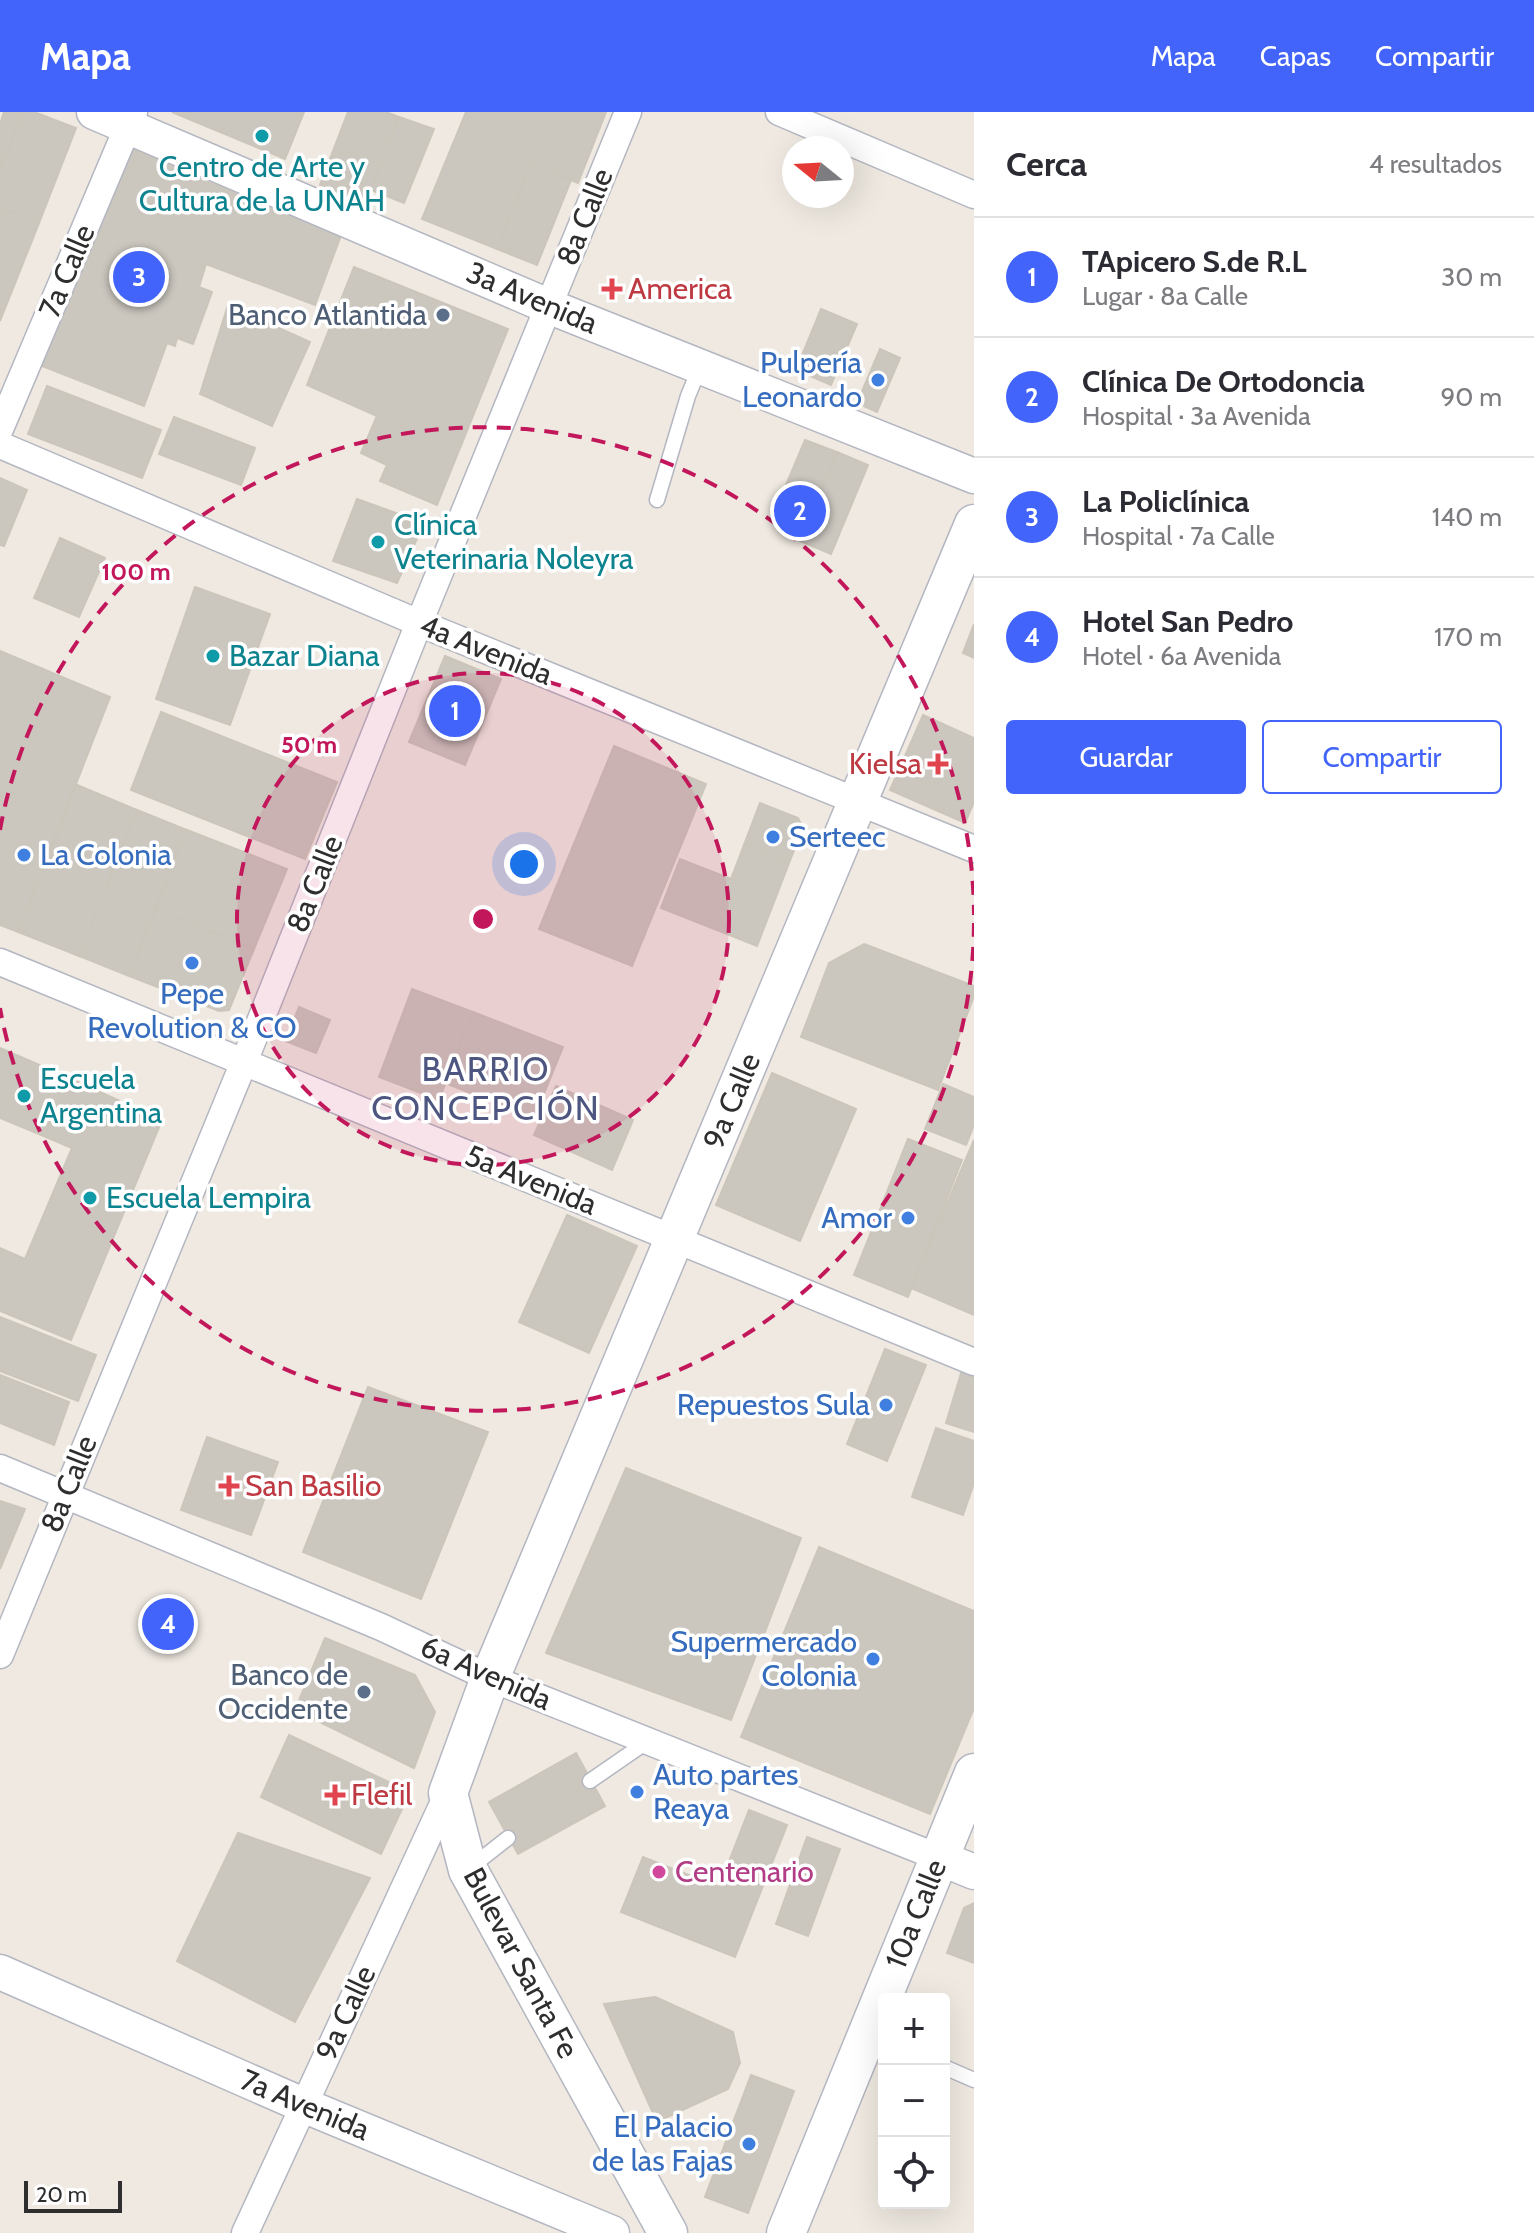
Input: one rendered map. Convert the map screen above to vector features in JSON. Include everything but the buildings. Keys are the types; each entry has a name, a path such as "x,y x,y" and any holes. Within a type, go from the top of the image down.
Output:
{"main road":[{"name":"9a Calle","path":"490,1678 974,524"},
{"path":"448,1793 490,1678"},
{"name":"10a Calle","path":"786,2233 876,2039 940,1858 974,1773"},
{"name":"Bulevar Santa Fe","path":"448,1793 468,1870 668,2233"}],"street":[{"name":"3a Avenida","path":"94,112 132,119 548,306 974,476"},
{"name":"8a Calle","path":"0,1655 244,1062 628,112"},
{"path":"779,112 974,195"},
{"name":"7a Calle","path":"0,429 132,119"},
{"name":"4a Avenida","path":"0,445 419,623 974,849"},
{"name":"5a Avenida","path":"0,962 974,1362"},
{"name":"6a Avenida","path":"0,1468 381,1627 490,1678 974,1872"},
{"name":"9a Calle","path":"245,2233 448,1793"},
{"name":"7a Avenida","path":"0,1972 303,2105 612,2233"}],"lane":[{"path":"657,500 688,396 700,367"},
{"path":"590,1781 648,1741"},
{"path":"468,1870 508,1838"},
{"path":"950,2070 974,2080"}],"place":[{"name":"Centro de Arte y Cultura de la UNAH","path":"262,136"},
{"name":"La Policlínica","path":"139,277"},
{"name":"America","path":"612,289"},
{"name":"Banco Atlantida","path":"443,315"},
{"name":"Pulpería Leonardo","path":"878,380"},
{"name":"Clínica De Ortodoncia","path":"800,511"},
{"name":"Clínica Veterinaria Noleyra","path":"378,542"},
{"name":"Bazar Diana","path":"213,656"},
{"name":"TApicero S.de R.L","path":"455,711"},
{"name":"Kielsa","path":"938,764"},
{"name":"Serteec","path":"773,837"},
{"name":"La Colonia","path":"24,855"},
{"name":"Pepe Revolution & CO","path":"192,963"},
{"name":"Escuela Argentina","path":"24,1096"},
{"name":"Escuela Lempira","path":"90,1198"},
{"name":"Amor","path":"908,1218"},
{"name":"Repuestos Sula","path":"886,1405"},
{"name":"San Basilio","path":"229,1486"},
{"name":"Hotel San Pedro","path":"168,1624"},
{"name":"Supermercado Colonia","path":"873,1659"},
{"name":"Banco de Occidente","path":"364,1692"},
{"name":"Auto partes Reaya","path":"637,1792"},
{"name":"Flefil","path":"335,1795"},
{"name":"Centenario","path":"659,1872"},
{"name":"El Palacio de las Fajas","path":"749,2144"}],"district":[{"name":"BARRIO CONCEPCIÓN","path":"486,1088"}]}
